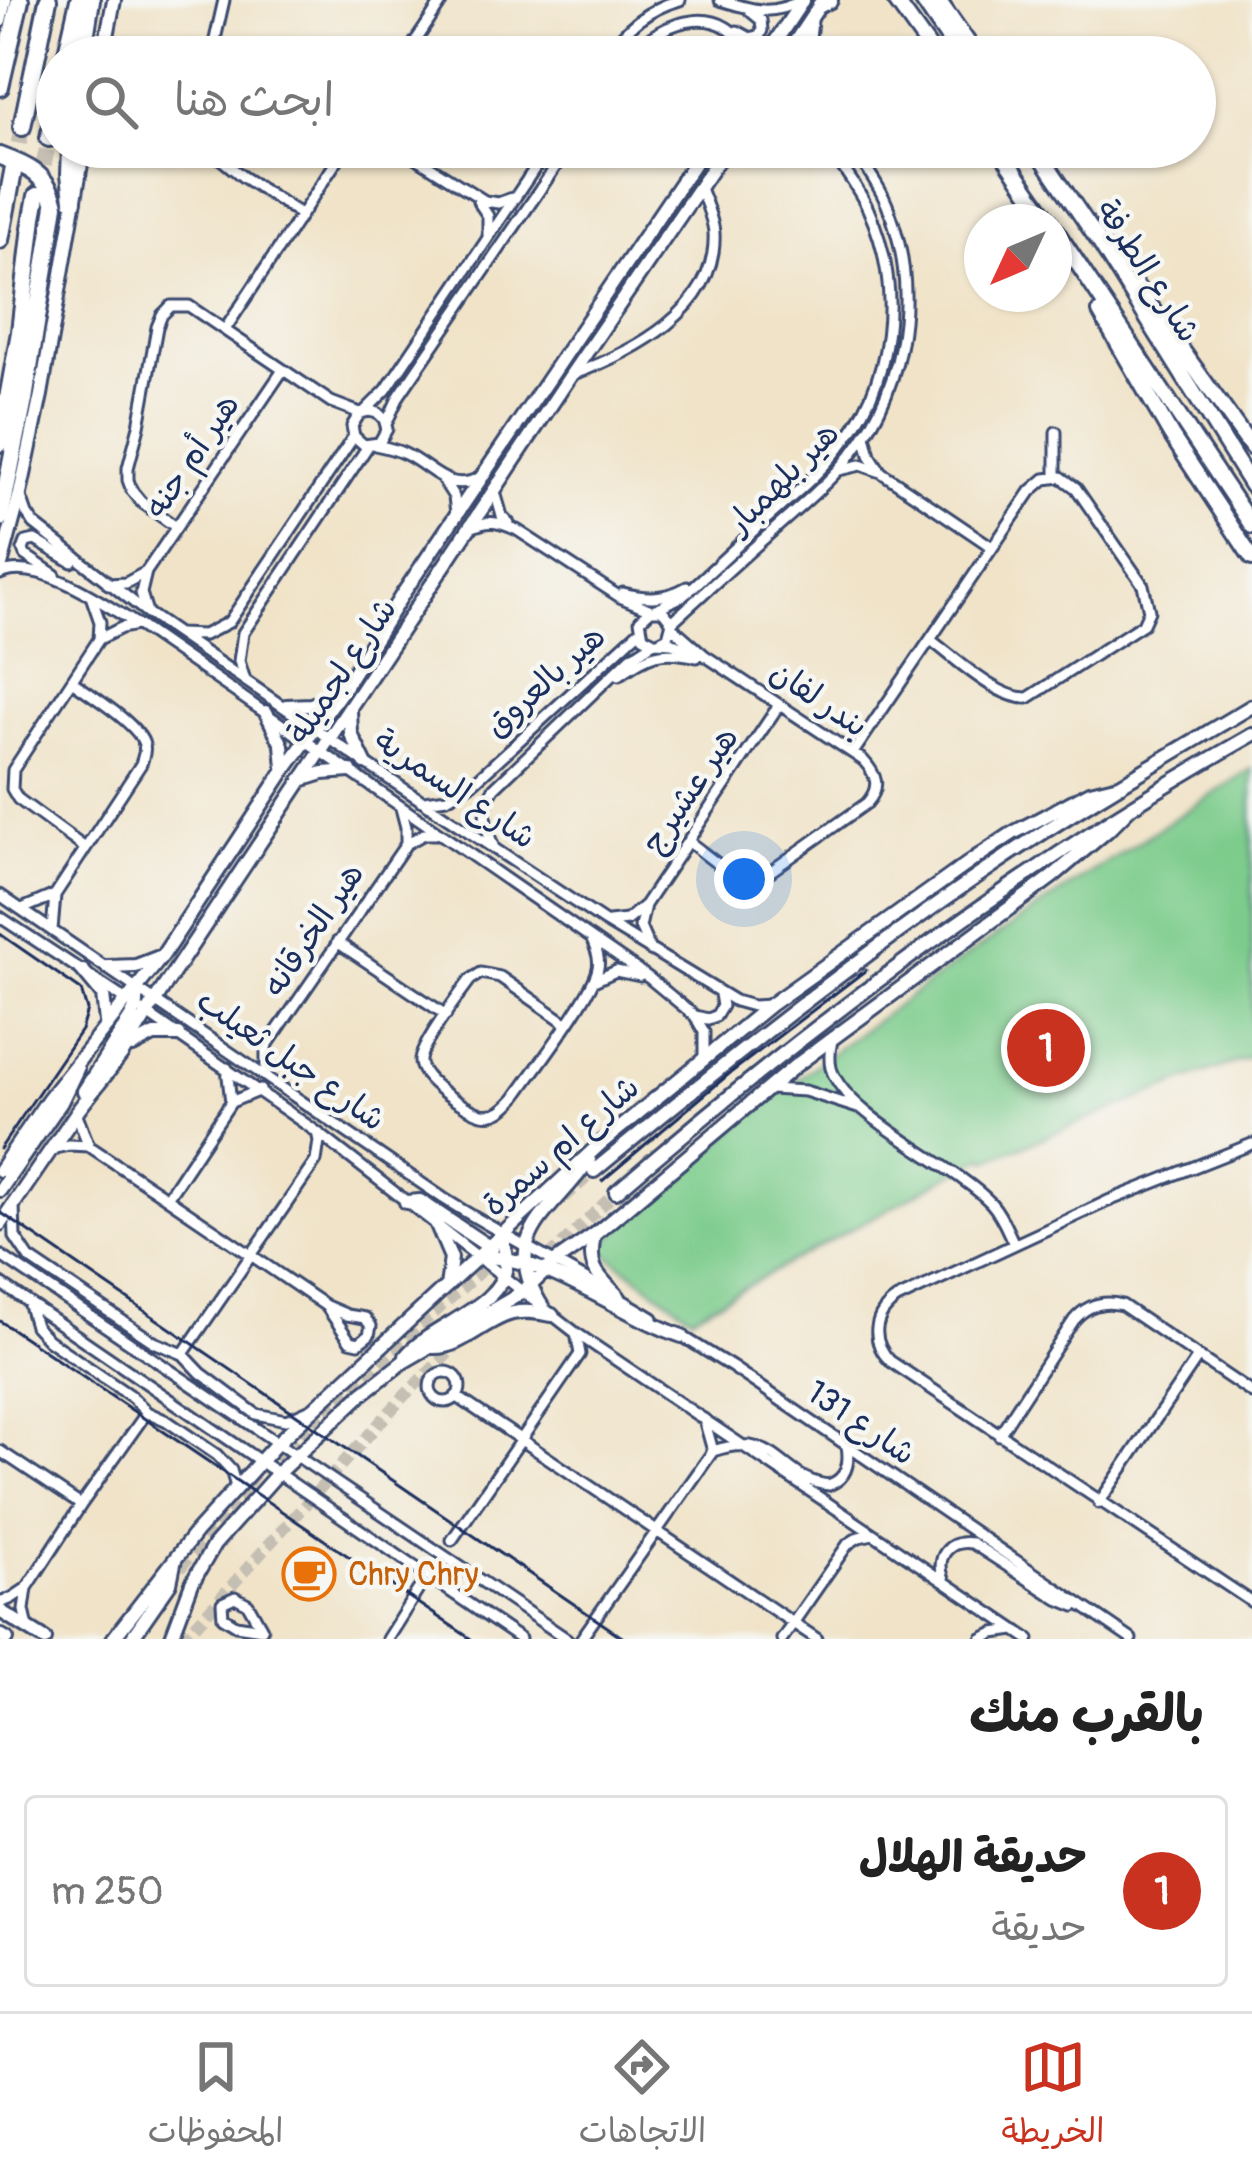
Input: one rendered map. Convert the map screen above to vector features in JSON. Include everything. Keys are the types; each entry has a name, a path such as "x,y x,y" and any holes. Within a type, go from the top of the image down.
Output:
{"highway":[{"path":"0,87 20,0"},
{"path":"41,36 48,0"},
{"path":"71,36 79,0"},
{"path":"85,36 91,0"},
{"path":"22,127 36,59"},
{"path":"0,181 6,162"},
{"path":"0,240 6,162"},
{"path":"0,518 55,206 43,178 29,168 6,162"},
{"path":"70,168 73,200"},
{"path":"0,382 37,196"},
{"path":"0,443 20,332 33,217"}],"main road":[{"path":"880,0 921,36"},
{"path":"895,0 921,36"},
{"path":"922,0 947,36"},
{"path":"941,0 964,36"},
{"name":"شارع الطرفة","path":"1013,168 1037,204"},
{"path":"1045,168 1053,175"},
{"name":"شارع الطرفة","path":"1048,168 1252,486"},
{"path":"1100,243 1148,300 1252,448"},
{"name":"شارع الطرفة","path":"1072,254 1252,526"},
{"path":"1076,260 1136,375 1252,558"}],"street":[{"path":"0,21 4,0"},
{"path":"107,36 114,0"},
{"path":"216,36 224,0"},
{"path":"419,36 443,0"},
{"path":"621,36 644,15 680,0"},
{"path":"720,0 748,10 779,11 803,0"},
{"path":"779,36 803,0"},
{"path":"800,36 822,5"},
{"path":"814,36 822,5"},
{"path":"748,10 761,20 763,30 757,36"},
{"path":"651,36 686,19 720,21 747,36"},
{"path":"733,28 739,36"},
{"path":"0,572 41,395 80,168"},
{"path":"232,168 300,214"},
{"path":"226,328 332,168"},
{"path":"431,168 482,205 488,216 488,240"},
{"path":"177,634 204,635 229,622 353,434 353,421 386,389 536,168"},
{"path":"245,680 239,661 243,633 371,445 383,439 399,396 555,168"},
{"name":"شارع لجميلة","path":"0,1224 122,1054 137,1007 163,956 304,740 341,692 691,168"},
{"name":"شارع لجميلة","path":"146,989 300,781 713,168"},
{"name":"هير بلهمبار","path":"654,609 676,601 838,451 866,408 883,362 890,302 881,244 866,206 842,168"},
{"name":"هير بلهمبار","path":"672,624 839,470 892,386 905,321 901,248 890,212 864,168"},
{"path":"571,375 642,343 665,326 706,277 714,229 700,188"},
{"path":"470,194 491,203 519,195"},
{"path":"176,527 132,491 128,468 157,327 165,311 177,304 190,306 226,328 331,402 378,413 407,455"},
{"name":"هير أم جنه","path":"146,572 283,370"},
{"path":"331,402 360,443 407,455 443,480 470,482 488,471"},
{"path":"1056,431 1056,476"},
{"path":"865,435 881,472"},
{"path":"839,470 861,465 881,472 992,547"},
{"path":"854,754 992,547 1031,491 1045,479 1056,476 1076,488 1143,584 1149,611 1144,624 1023,699 996,689 932,641"},
{"path":"443,480 454,497 457,516"},
{"path":"495,492 502,516 517,530 620,597 666,613 672,624 668,637 647,640 620,597"},
{"name":"شارع السمرية","path":"20,494 34,524 107,584 365,763 720,994 742,1004 770,1005"},
{"path":"471,528 492,520 517,530"},
{"path":"85,848 26,808 12,789 13,770 99,639 100,622 91,596 28,558 23,550 26,542 39,542 107,584 126,583 146,572"},
{"name":"شارع السمرية","path":"0,572 28,569 91,596 138,625 649,978 695,1016"},
{"name":"هير بلهمبار","path":"600,584 643,598 662,597 711,570"},
{"path":"146,572 141,593 150,615"},
{"path":"639,628 643,615 654,609"},
{"name":"بندر لفان","path":"672,624 704,655"},
{"path":"99,639 138,625"},
{"name":"هير بالعروق","path":"424,801 456,795 474,782 639,628"},
{"name":"بندر لفان","path":"656,642 676,644 721,665 854,754 872,770 877,782 876,793 867,803 762,879 750,881 734,875 689,842"},
{"name":"هير بالعروق","path":"494,848 484,821 488,796 631,657 656,642"},
{"name":"هير بالعروق","path":"608,679 660,652 721,665"},
{"path":"52,930 55,895 141,764 145,745 129,724 72,681"},
{"path":"286,706 311,705 341,692"},
{"name":"هير عشيرج","path":"605,922 627,920 645,905 779,705"},
{"name":"شارع ام سمرة","path":"594,1171 749,1044 993,865 1252,706"},
{"path":"350,708 351,734 365,763"},
{"path":"266,712 282,746 284,771"},
{"path":"616,1192 891,973 1060,852 1252,735"},
{"path":"300,781 350,771"},
{"name":"شارع ام سمرة","path":"122,1635 170,1583 175,1558 277,1443 600,1144 770,1005 1013,833 1090,792 1119,785"},
{"path":"171,1639 192,1582 214,1545 278,1473 372,1385 527,1287 794,1066 1066,866 1131,807"},
{"name":"هير الخرقانه","path":"400,808 406,844"},
{"name":"هير الخرقانه","path":"266,1076 252,1052 406,844 424,834 440,835"},
{"name":"شارع جبل ثعيلب","path":"0,895 107,968 252,1052 266,1076 501,1234 528,1258"},
{"path":"22,909 55,895"},
{"name":"هير عشيرج","path":"645,905 640,927 651,952"},
{"name":"شارع جبل ثعيلب","path":"0,917 260,1090 503,1278 527,1287"},
{"path":"566,1023 500,976 482,973 470,980 421,1053 422,1070 431,1083 483,1114 507,1107 566,1023 594,981 598,959 591,938"},
{"path":"337,943 446,1015"},
{"path":"107,968 136,966 163,956"},
{"path":"82,971 103,995 105,1026"},
{"path":"594,981 616,971 649,978"},
{"path":"89,1146 77,1111 83,1092 146,989"},
{"path":"695,1016 716,1016 722,1006 720,994"},
{"name":"شارع لجميلة","path":"0,1170 105,1026 137,1007"},
{"path":"695,1016 704,1032 704,1057"},
{"path":"122,1054 148,1036 178,1035"},
{"path":"832,1040 832,1070 847,1093 863,1110 988,1200 1014,1244"},
{"path":"0,1190 61,1102 82,1057"},
{"path":"227,1068 230,1102"},
{"path":"770,1089 805,1091 863,1110"},
{"path":"167,1198 230,1102 260,1090"},
{"path":"183,1354 316,1162 317,1132"},
{"path":"600,1144 531,1231 527,1287 548,1312 1029,1639"},
{"path":"1252,1144 1148,1184 892,1302 876,1327 878,1346 890,1361 1252,1602"},
{"path":"50,1149 89,1146 326,1306 365,1318 371,1327 369,1335 359,1343 350,1341 326,1306"},
{"path":"913,1165 922,1150"},
{"path":"316,1162 342,1151"},
{"path":"406,1202 420,1201 506,1256"},
{"path":"14,1203 15,1237 28,1258 154,1342 183,1354 256,1414 286,1420 315,1407"},
{"path":"437,1225 451,1258 447,1286"},
{"path":"403,1362 415,1345 479,1304 503,1278 506,1256 501,1234"},
{"path":"594,1235 591,1264 619,1297"},
{"path":"0,1255 567,1639"},
{"path":"476,1258 528,1258 550,1266 634,1318 682,1336"},
{"name":"شارع 131","path":"550,1266 619,1297 682,1336 1131,1639"},
{"path":"0,1283 520,1639"},
{"path":"28,1302 35,1326 48,1340 222,1459 237,1488"},
{"path":"999,1435 1074,1320 1095,1304 1122,1305 1252,1393"},
{"path":"431,1346 449,1346 495,1318 548,1312"},
{"path":"452,1540 580,1354 576,1333"},
{"path":"580,1354 602,1350"},
{"path":"1100,1503 1198,1357"},
{"path":"456,1396 817,1639"},
{"path":"28,1628 23,1610 27,1588 147,1412"},
{"path":"704,1419 713,1451"},
{"path":"190,1436 200,1421"},
{"path":"581,1639 713,1451 742,1444 764,1449 822,1485 836,1482 845,1473 847,1446"},
{"path":"0,1451 81,1505"},
{"path":"848,1518 848,1544"},
{"path":"782,1639 848,1544 873,1534"},
{"path":"945,1582 940,1564 945,1551 957,1543 972,1544 1058,1599 1086,1609"},
{"path":"27,1588 0,1607 45,1639"},
{"path":"387,1639 418,1590"},
{"path":"262,1629 231,1624 221,1613 223,1604 230,1597 240,1598 262,1629 276,1639"},
{"path":"974,1603 984,1637 1015,1630"},
{"path":"104,1639 122,1635"}],"green space":[{"path":"1252,769 1252,1057 988,1160 984,1157 691,1316 598,1248 757,1111 877,1020"}],"tunnel":[{"path":"14,167 22,127"},
{"path":"39,189 43,168"},
{"path":"564,1198 594,1171"},
{"path":"510,1295 616,1192"},
{"path":"169,1582 255,1474 494,1259"},
{"path":"183,1639 404,1396 460,1342"}],"tram line":[{"path":"0,934 81,990 87,1010 81,1030 0,1149"},
{"path":"602,1181 729,1074 866,970"},
{"path":"0,1212 625,1639"},
{"path":"0,1321 471,1639"}],"place":[{"name":"حديقة الهلال","path":"1046,1048"},
{"name":"Chry Chry","path":"309,1574"}]}
